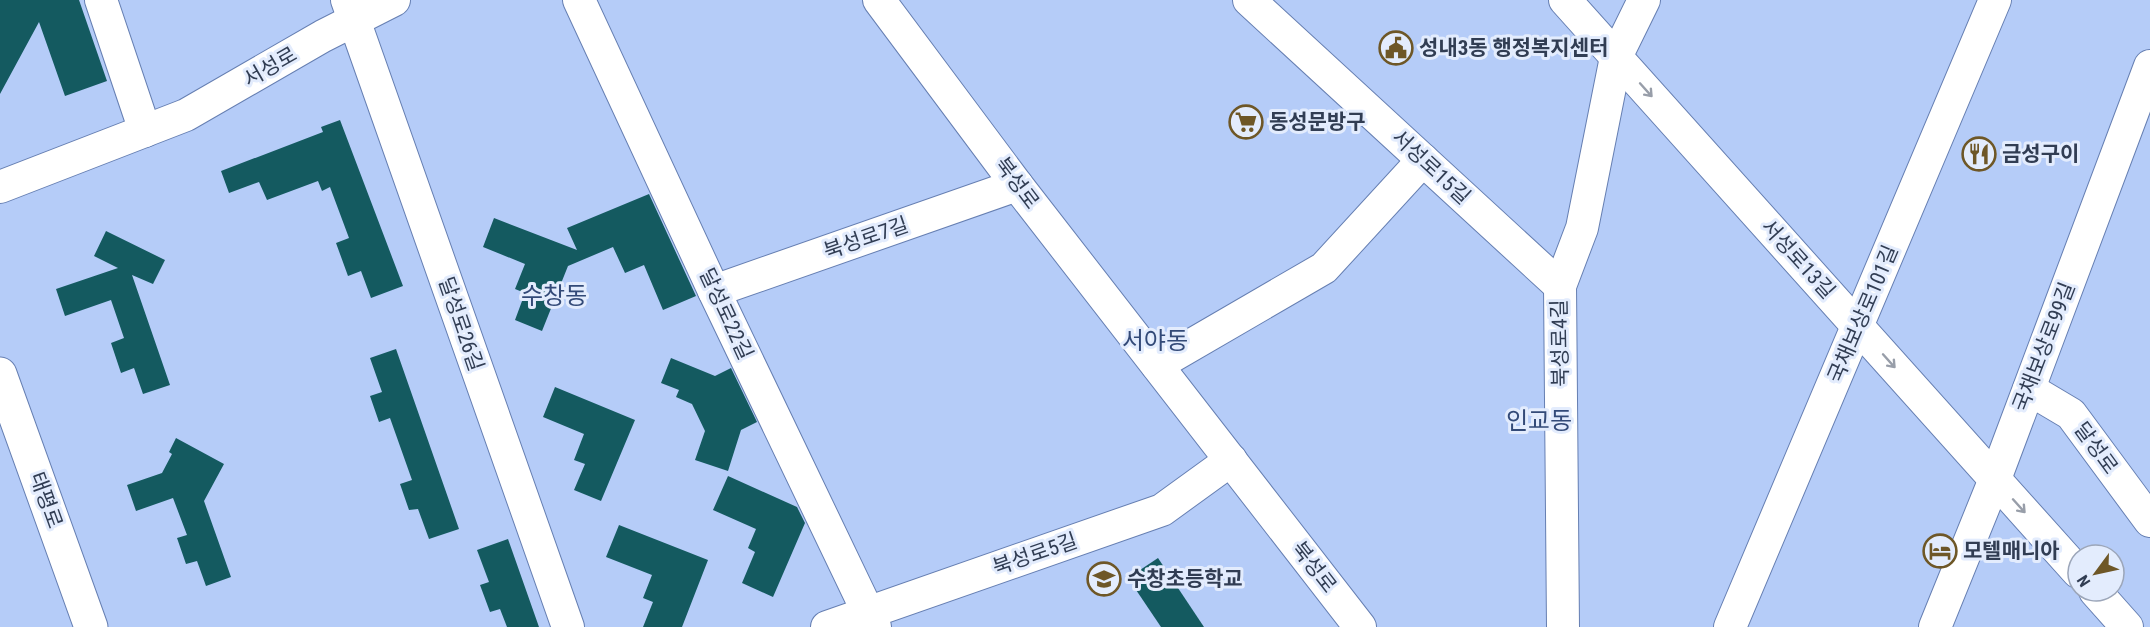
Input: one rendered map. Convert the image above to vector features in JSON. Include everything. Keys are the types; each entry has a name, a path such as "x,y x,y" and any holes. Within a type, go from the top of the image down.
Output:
{"main road":[{"name":"태평로","path":"0,374 91,627"}],"street":[{"path":"101,0 145,131"},
{"name":"서성로","path":"0,188 186,115 323,36 351,10 394,0"},
{"name":"달성로22길","path":"579,0 714,291 872,620"},
{"name":"북성로","path":"879,0 1017,184 1360,627"},
{"name":"서성로15길","path":"1249,0 1560,286"},
{"name":"서성로13길","path":"1565,0 2066,559"},
{"name":"북성로4길","path":"1563,627 1560,286 1582,228 1616,57 1644,0"},
{"name":"국채보상로101길","path":"1730,627 1995,0"},
{"name":"달성로26길","path":"351,10 568,627"},
{"name":"국채보상로99길","path":"1935,627 1995,479 2150,66"},
{"path":"1157,365 1324,268 1423,160"},
{"name":"북성로7길","path":"714,291 1017,184"},
{"name":"달성로","path":"2029,389 2072,414 2150,521"},
{"name":"북성로5길","path":"827,627 872,620 1162,510 1231,460"},
{"path":"2106,603 2127,627"}],"building":[{"path":"0,0 79,0 107,81 65,96 39,22 0,94"},
{"path":"340,120 403,286 371,298 361,271 348,276 336,243 349,238 330,187 322,191 318,181 267,200 259,182 229,193 221,171 323,132 321,127"},
{"path":"649,194 696,296 663,310 644,265 625,273 613,247 568,266 542,331 515,320 525,293 515,289 525,264 483,247 494,218 577,250 567,228"},
{"path":"106,231 165,260 153,284 132,275 170,385 143,394 134,368 121,373 111,343 124,338 111,300 65,316 56,289 118,268 94,256"},
{"path":"396,349 459,529 429,539 418,509 409,510 400,484 412,480 390,418 379,422 370,396 382,392 370,358"},
{"path":"671,358 715,376 731,368 757,422 741,430 728,471 695,460 705,431 692,404 676,397 679,390 661,383"},
{"path":"555,387 635,420 601,501 574,490 585,464 574,460 584,434 543,417"},
{"path":"176,438 224,464 204,501 231,577 206,586 197,561 186,564 177,538 187,535 173,498 136,511 127,485 162,473 172,454 169,452"},
{"path":"728,476 797,507 805,523 773,597 742,583 755,552 748,548 756,529 713,510"},
{"path":"619,525 708,560 682,627 643,627 653,602 643,598 652,575 606,557"},
{"path":"508,539 539,627 507,627 500,609 490,612 480,585 489,582 477,550"},
{"path":"1158,558 1204,627 1161,627 1128,578"}],"place":[{"name":"성내3동 행정복지센터","path":"1396,48"},
{"name":"동성문방구","path":"1246,122"},
{"name":"금성구이","path":"1979,154"},
{"name":"모텔매니아","path":"1940,551"},
{"name":"수창초등학교","path":"1104,579"}],"district":[{"name":"수창동","path":"554,296"},
{"name":"서야동","path":"1155,341"},
{"name":"인교동","path":"1539,421"}]}
